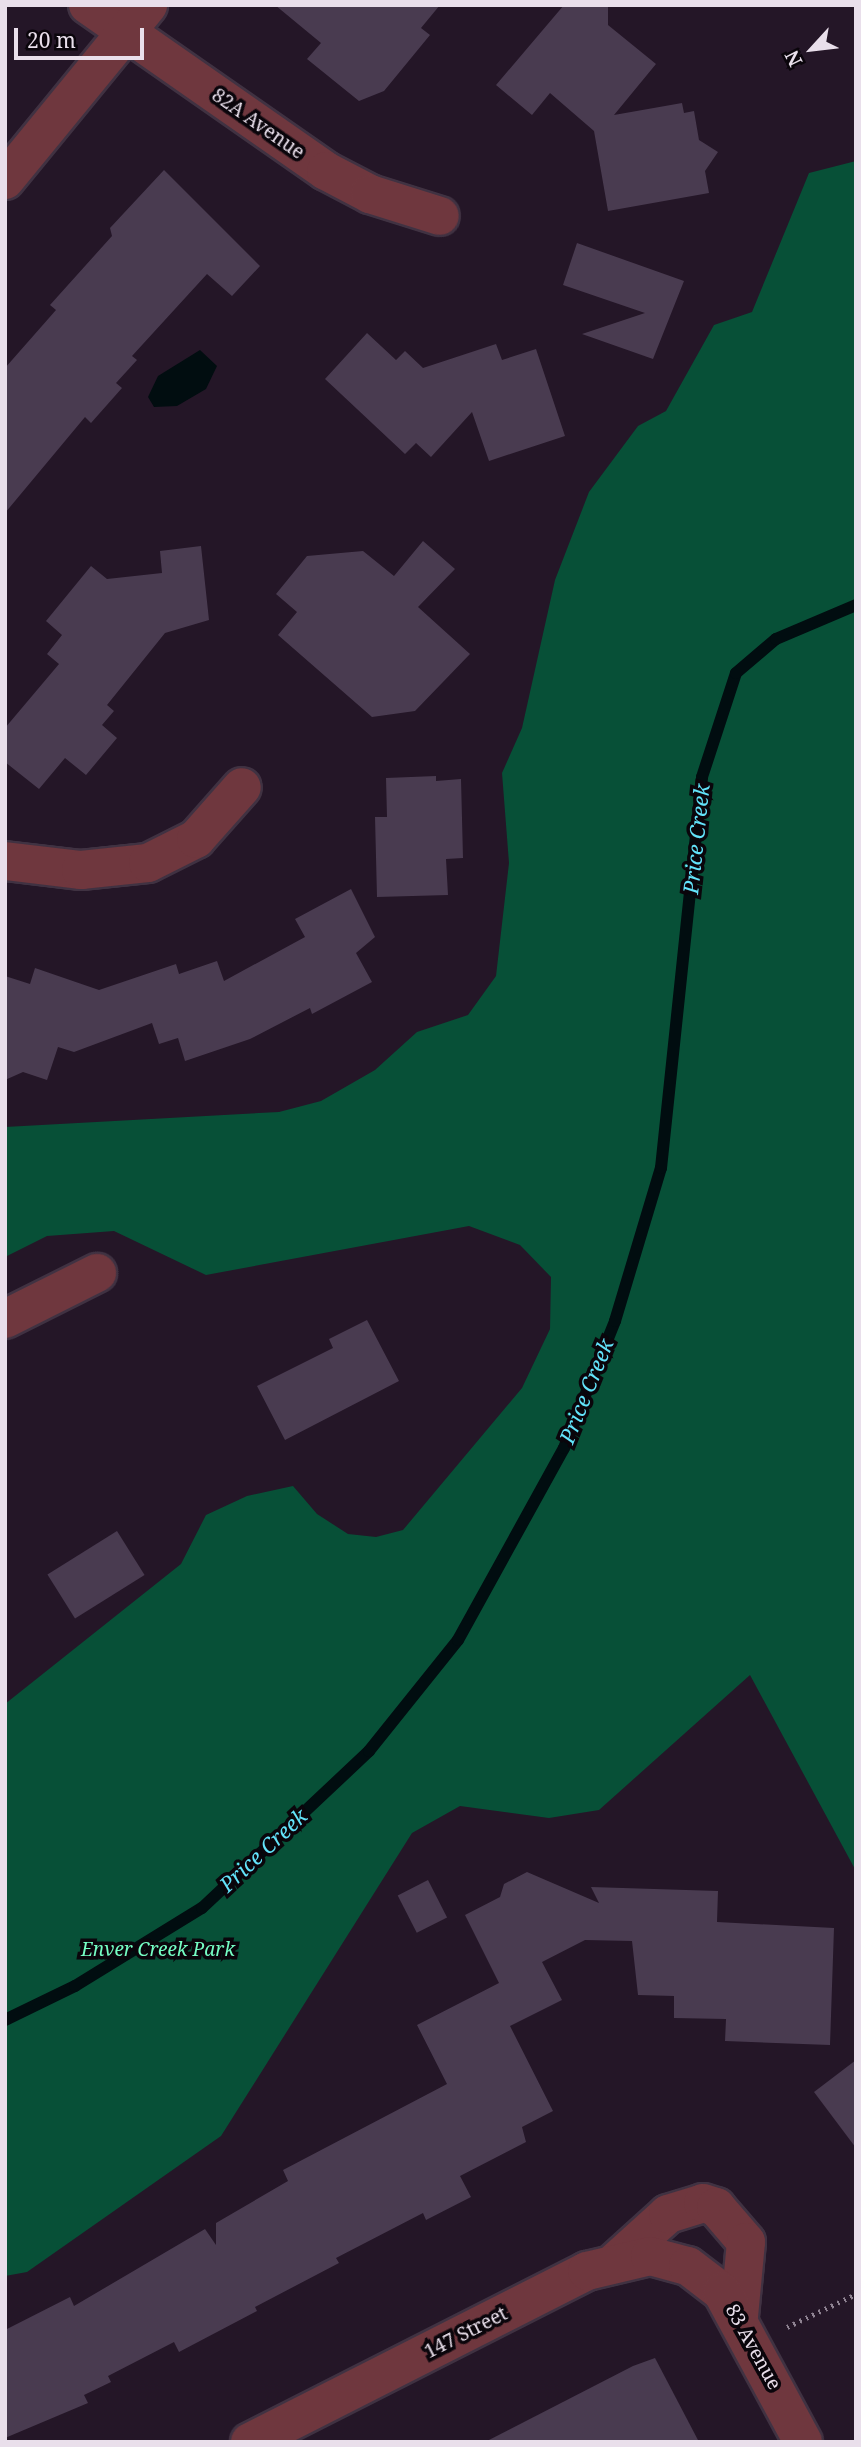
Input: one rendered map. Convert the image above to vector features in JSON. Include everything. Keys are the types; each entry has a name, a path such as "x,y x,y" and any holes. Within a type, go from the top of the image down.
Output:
{"street":[{"name":"82A Avenue","path":"88,5 137,19 326,171 370,194 440,216"},
{"path":"5,180 137,19"},
{"path":"5,861 81,870 148,863 188,845 242,787"},
{"path":"5,1319 97,1273"},
{"path":"616,2261 668,2214 703,2203 716,2207 747,2242 739,2316"},
{"name":"147 Street","path":"250,2442 616,2261 650,2256 688,2266"},
{"name":"83 Avenue","path":"688,2266 707,2276 739,2316 803,2442"}],"path":[{"path":"780,2330 856,2294"}],"green space":[{"name":"Enver Creek Park","path":"856,161 856,1871 750,1675 599,1810 549,1818 460,1806 412,1833 221,2136 27,2272 5,2276 5,1704 181,1564 206,1515 247,1496 293,1486 317,1514 348,1534 376,1537 403,1530 522,1388 550,1329 551,1277 520,1245 469,1226 206,1275 114,1231 47,1236 5,1257 5,1127 279,1112 321,1101 375,1070 417,1032 468,1015 496,976 509,863 502,773 522,728 555,580 589,492 638,426 666,411 714,325 752,312 809,173"}],"shaded area":[{"path":"200,350 217,366 206,389 177,406 154,407 148,397 158,376"}],"building":[{"path":"275,5 440,5 421,28 430,35 384,91 359,101 307,59 321,43"},
{"path":"564,5 608,5 608,25 656,64 614,115 682,103 684,113 694,111 699,140 718,152 705,171 709,193 608,211 594,131 550,93 532,115 496,85"},
{"path":"164,170 260,266 232,296 207,274 132,356 137,360 116,383 122,388 91,423 85,417 5,513 5,368 56,310 50,305 112,236 110,228"},
{"path":"577,243 684,281 653,359 582,334 645,313 563,285"},
{"path":"367,333 396,360 405,351 423,368 496,344 502,360 536,349 565,436 489,461 472,412 431,457 416,443 405,454 325,379"},
{"path":"423,541 455,569 418,607 470,654 415,711 372,717 278,635 297,612 276,594 307,556 363,551 394,576"},
{"path":"201,546 209,620 165,633 107,705 114,711 102,725 117,738 86,775 65,758 39,789 5,762 5,728 59,664 47,654 62,635 46,621 91,566 107,579 162,573 160,551"},
{"path":"436,776 436,781 461,779 463,858 446,859 448,895 377,897 375,817 387,817 386,778"},
{"path":"351,889 375,937 356,953 372,982 312,1014 310,1008 250,1039 185,1061 178,1038 159,1044 152,1023 74,1052 58,1047 47,1080 23,1072 5,1080 5,976 30,984 35,968 99,990 176,964 179,974 217,961 224,981 305,937 295,919"},
{"path":"367,1320 399,1381 285,1440 257,1386 333,1348 329,1339"},
{"path":"117,1531 145,1575 75,1619 47,1574"},
{"path":"527,1872 599,1903 591,1887 718,1891 717,1922 834,1928 830,2045 725,2041 726,2019 674,2018 674,1996 638,1995 632,1941 585,1940 542,1962 562,2000 510,2026 553,2111 522,2127 526,2142 460,2176 471,2197 426,2220 423,2213 336,2258 339,2263 255,2307 257,2311 179,2352 174,2342 108,2376 111,2382 84,2395 88,2403 5,2438 5,2330 70,2297 74,2306 205,2229 216,2245 216,2223 288,2181 283,2170 447,2084 417,2025 499,1983 465,1915 500,1897 504,1884"},
{"path":"428,1880 447,1917 417,1933 398,1895"},
{"path":"856,2060 856,2148 814,2092"},
{"path":"655,2358 699,2442 485,2442 633,2366"}],"waterway":[{"name":"Price Creek","path":"5,2020 75,1986 202,1908 369,1751 458,1640 564,1448 615,1321 661,1168 702,777 736,673 776,639 856,605"}]}
